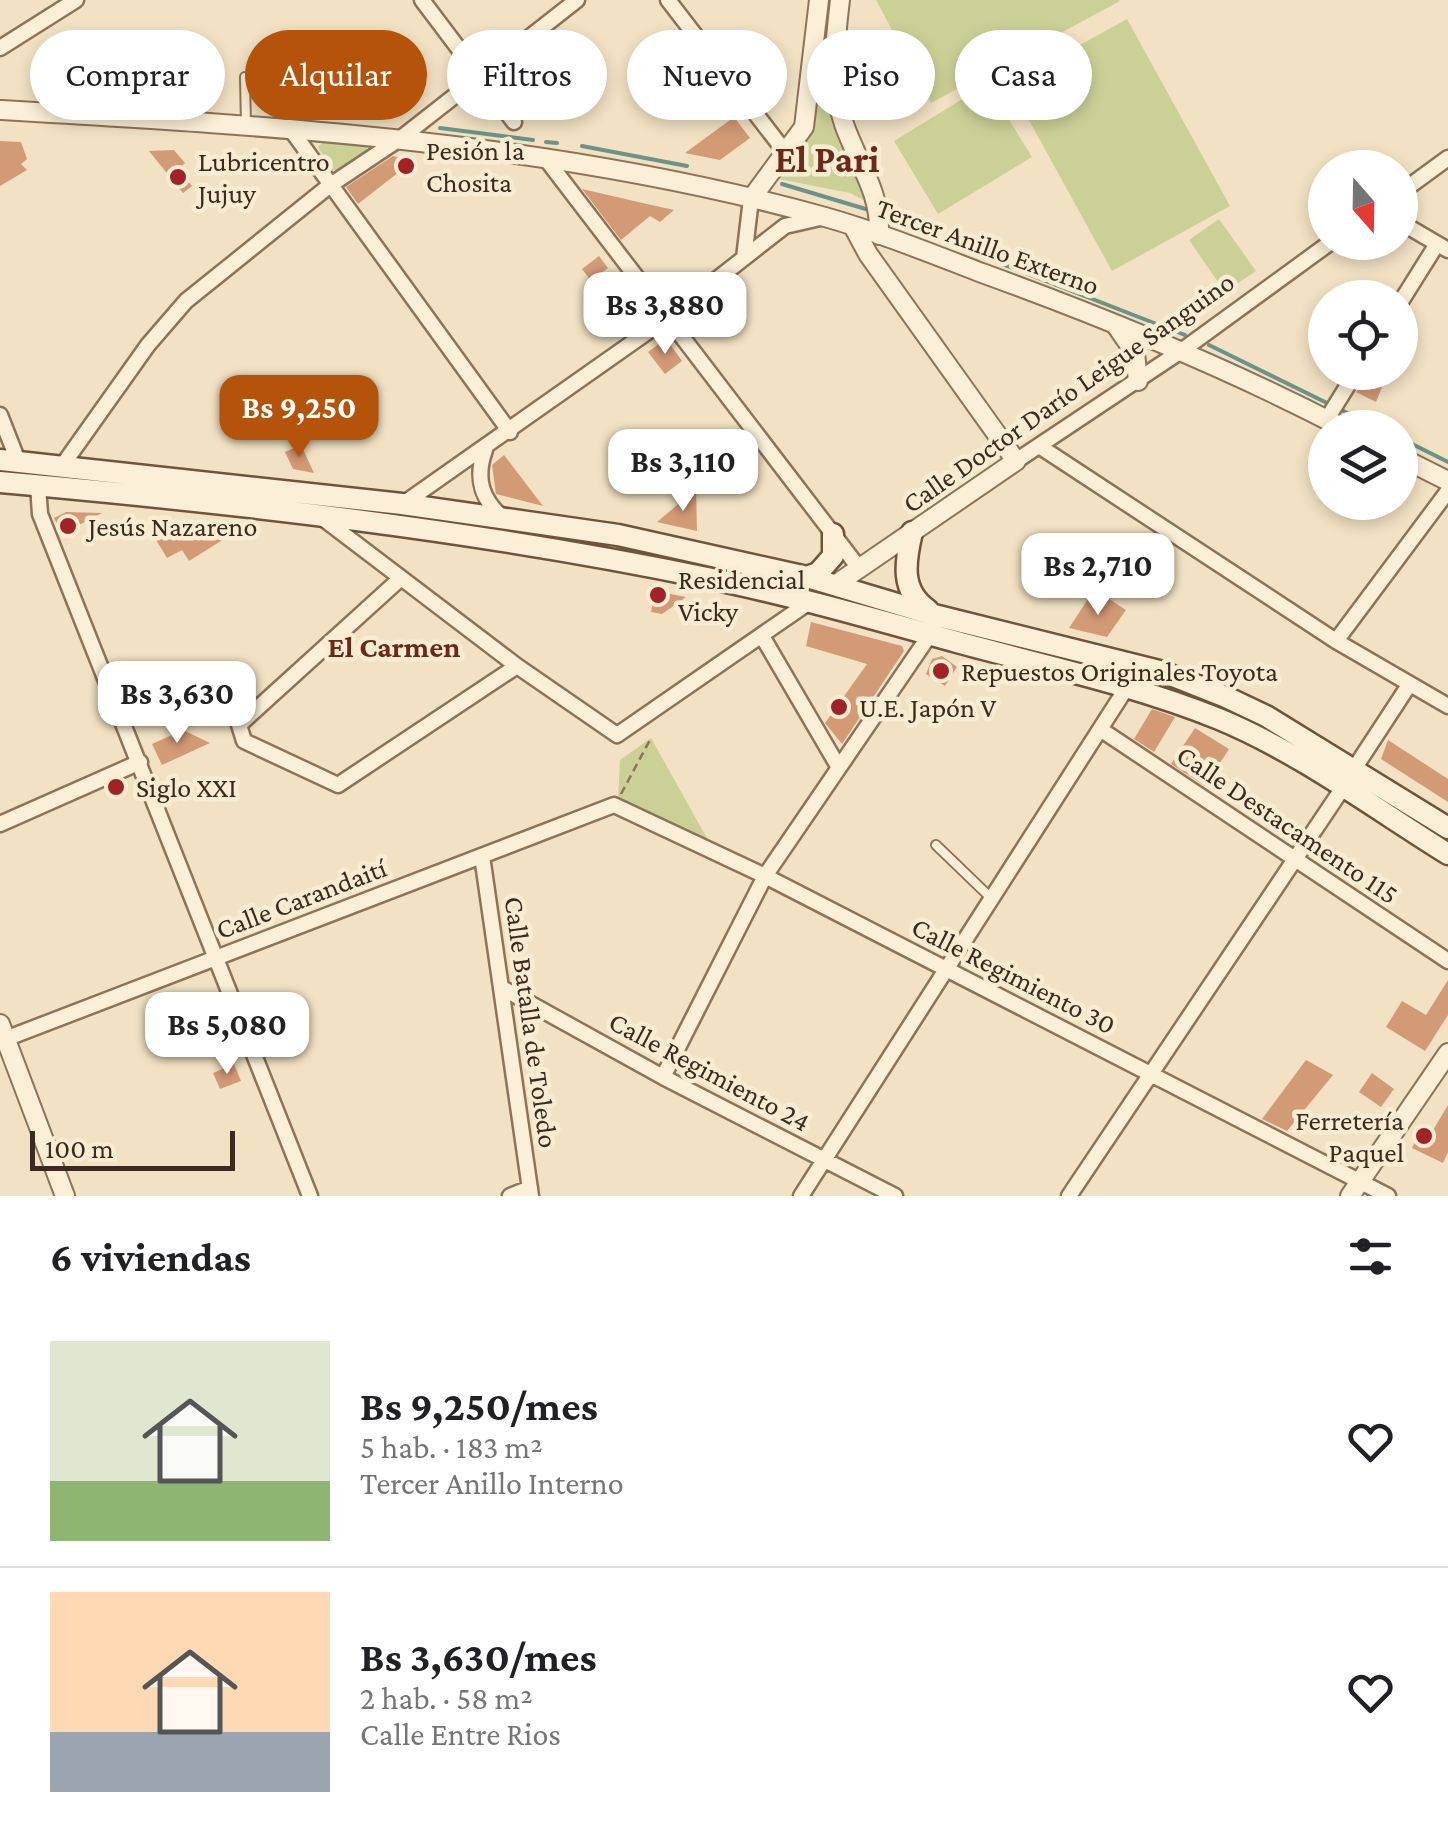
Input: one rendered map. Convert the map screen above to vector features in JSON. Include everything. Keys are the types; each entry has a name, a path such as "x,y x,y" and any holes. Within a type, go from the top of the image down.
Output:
{"main road":[{"path":"9,460 402,504 618,535 835,584 938,629 1127,687 1254,735 1446,851"},
{"path":"155,498 190,494 195,481"},
{"path":"0,482 321,516 354,531 609,559 808,603 1163,672 1266,716 1448,828"},
{"path":"231,506 236,495 274,490"},
{"path":"912,532 905,574 920,605 938,629"},
{"path":"808,577 818,574 833,556 833,534"},
{"path":"835,584 851,600 938,629"},
{"path":"748,588 813,596 835,584"},
{"path":"1127,687 1146,674 1163,672"}],"street":[{"path":"0,48 76,0"},
{"path":"422,0 447,33"},
{"path":"539,30 577,0"},
{"path":"668,0 786,153"},
{"path":"744,258 751,199 786,153 807,115 819,0"},
{"path":"840,0 834,59 837,93 844,123 875,191 880,235"},
{"path":"62,466 148,345 186,301 329,186 447,102"},
{"name":"Tercer Anillo Externo","path":"0,110 246,124 401,138 546,159 751,199 880,235 1187,347 1316,410"},
{"path":"288,127 510,432"},
{"path":"1418,179 1448,158"},
{"path":"546,159 859,568"},
{"path":"402,504 485,450 666,319 784,226 826,217"},
{"path":"853,226 868,254 1016,461"},
{"path":"1417,280 1442,247 1418,233"},
{"name":"Calle Doctor Darío Leigue Sanguino","path":"835,584 1138,381 1308,258"},
{"path":"1111,320 1135,353 1138,381"},
{"path":"0,415 9,460"},
{"path":"1039,446 1336,641 1448,706"},
{"path":"485,450 479,480 483,495 503,518"},
{"path":"1418,465 1448,481"},
{"path":"38,485 40,514 310,1196"},
{"path":"1336,641 1448,491"},
{"path":"354,531 401,578 608,732 626,732 808,603"},
{"path":"401,578 238,725 244,741 338,785 518,666"},
{"path":"662,1077 765,876 838,766 938,629"},
{"path":"762,636 838,766"},
{"path":"1354,770 1409,685"},
{"path":"801,1196 1127,687"},
{"name":"Calle Destacamento 115","path":"1100,729 1448,960"},
{"path":"0,824 140,762"},
{"path":"1069,1196 1342,789"},
{"name":"Calle Carandaití","path":"2,1034 218,957 614,805"},
{"name":"Calle Regimiento 30","path":"614,805 765,876 1152,1072 1355,1188 1388,1196"},
{"name":"Calle Batalla de Toledo","path":"482,856 504,988 530,1192"},
{"name":"Calle Regimiento 24","path":"504,988 662,1077 895,1196"},
{"path":"2,1034 65,1196"},
{"path":"1355,1188 1448,1054"},
{"path":"510,1196 530,1192"}],"lane":[{"path":"246,120 246,124"},
{"path":"936,845 991,898"}],"path":[{"path":"614,805 651,738"}],"green space":[{"path":"876,0 1120,1 1066,30 955,30 955,90 935,101 935,30 892,30"},
{"path":"1127,19 1230,206 1112,271 1029,120 1092,120 1092,38"},
{"path":"955,104 955,120 1009,120 1032,157 938,214 894,141 928,120 935,120 935,116"},
{"path":"812,120 843,120 869,203 850,193 779,179 805,144"},
{"path":"328,137 369,141 364,156 342,171 332,170 318,147"},
{"path":"1219,219 1256,271 1225,292 1189,240"},
{"path":"651,738 708,840 618,799 620,760"}],"building":[{"path":"730,120 736,120 750,138 720,160 685,153"},
{"path":"0,141 21,142 27,159 21,164 27,170 0,186"},
{"name":"Lubricentro Jujuy","path":"174,150 185,163 178,169 192,186 183,193 149,151"},
{"path":"393,156 413,161 358,204 346,187"},
{"path":"582,189 674,210 660,222 650,216 621,240"},
{"path":"599,256 608,268 591,281 582,269"},
{"path":"660,343 670,344 682,361 665,374 648,352"},
{"path":"1357,390 1381,390 1376,402"},
{"path":"301,445 314,473 293,469 285,452"},
{"path":"504,455 543,506 496,494 492,465"},
{"path":"696,489 697,531 657,522"},
{"name":"Jesús Nazareno","path":"66,512 102,513 62,534 54,518"},
{"path":"166,520 222,525 229,536 189,561 182,550 167,558 150,530"},
{"path":"655,591 686,597 662,614 651,612"},
{"path":"1088,599 1104,606 1109,599 1126,610 1107,637 1069,628"},
{"path":"811,622 902,646 904,651 842,744 825,723 867,664 806,646"},
{"name":"Repuestos Originales Toyota","path":"942,656 957,667 945,686 926,674 932,659"},
{"path":"1152,709 1175,717 1154,752 1134,739"},
{"path":"1195,728 1229,749 1205,786 1171,764"},
{"path":"183,730 210,743 162,765 152,744"},
{"path":"1388,740 1448,779 1448,802 1381,759"},
{"path":"1448,980 1448,1015 1425,1051 1386,1027 1402,1001 1426,1015"},
{"path":"1306,1060 1333,1075 1287,1131 1262,1119"},
{"path":"234,1064 241,1081 220,1089 213,1073"},
{"path":"1372,1073 1394,1089 1381,1107 1359,1092"},
{"path":"1448,1105 1448,1152 1443,1163 1412,1148 1422,1128 1432,1132"}],"waterway":[{"path":"440,128 533,140"},
{"path":"546,142 557,143"},
{"path":"582,146 687,166"},
{"path":"782,184 869,210"},
{"path":"899,224 1185,335"},
{"path":"1209,345 1341,410"},
{"path":"1418,447 1448,462"}],"place":[{"name":"Pesión la Chosita","path":"406,166"},
{"name":"Lubricentro Jujuy","path":"178,177"},
{"name":"Jesús Nazareno","path":"68,526"},
{"name":"Residencial Vicky","path":"658,595"},
{"name":"Repuestos Originales Toyota","path":"941,671"},
{"name":"U.E. Japón V","path":"839,707"},
{"name":"Siglo XXI","path":"116,787"},
{"name":"Ferretería Paquel","path":"1424,1136"}],"district":[{"name":"El Pari","path":"827,159"},
{"name":"El Carmen","path":"394,647"}]}
